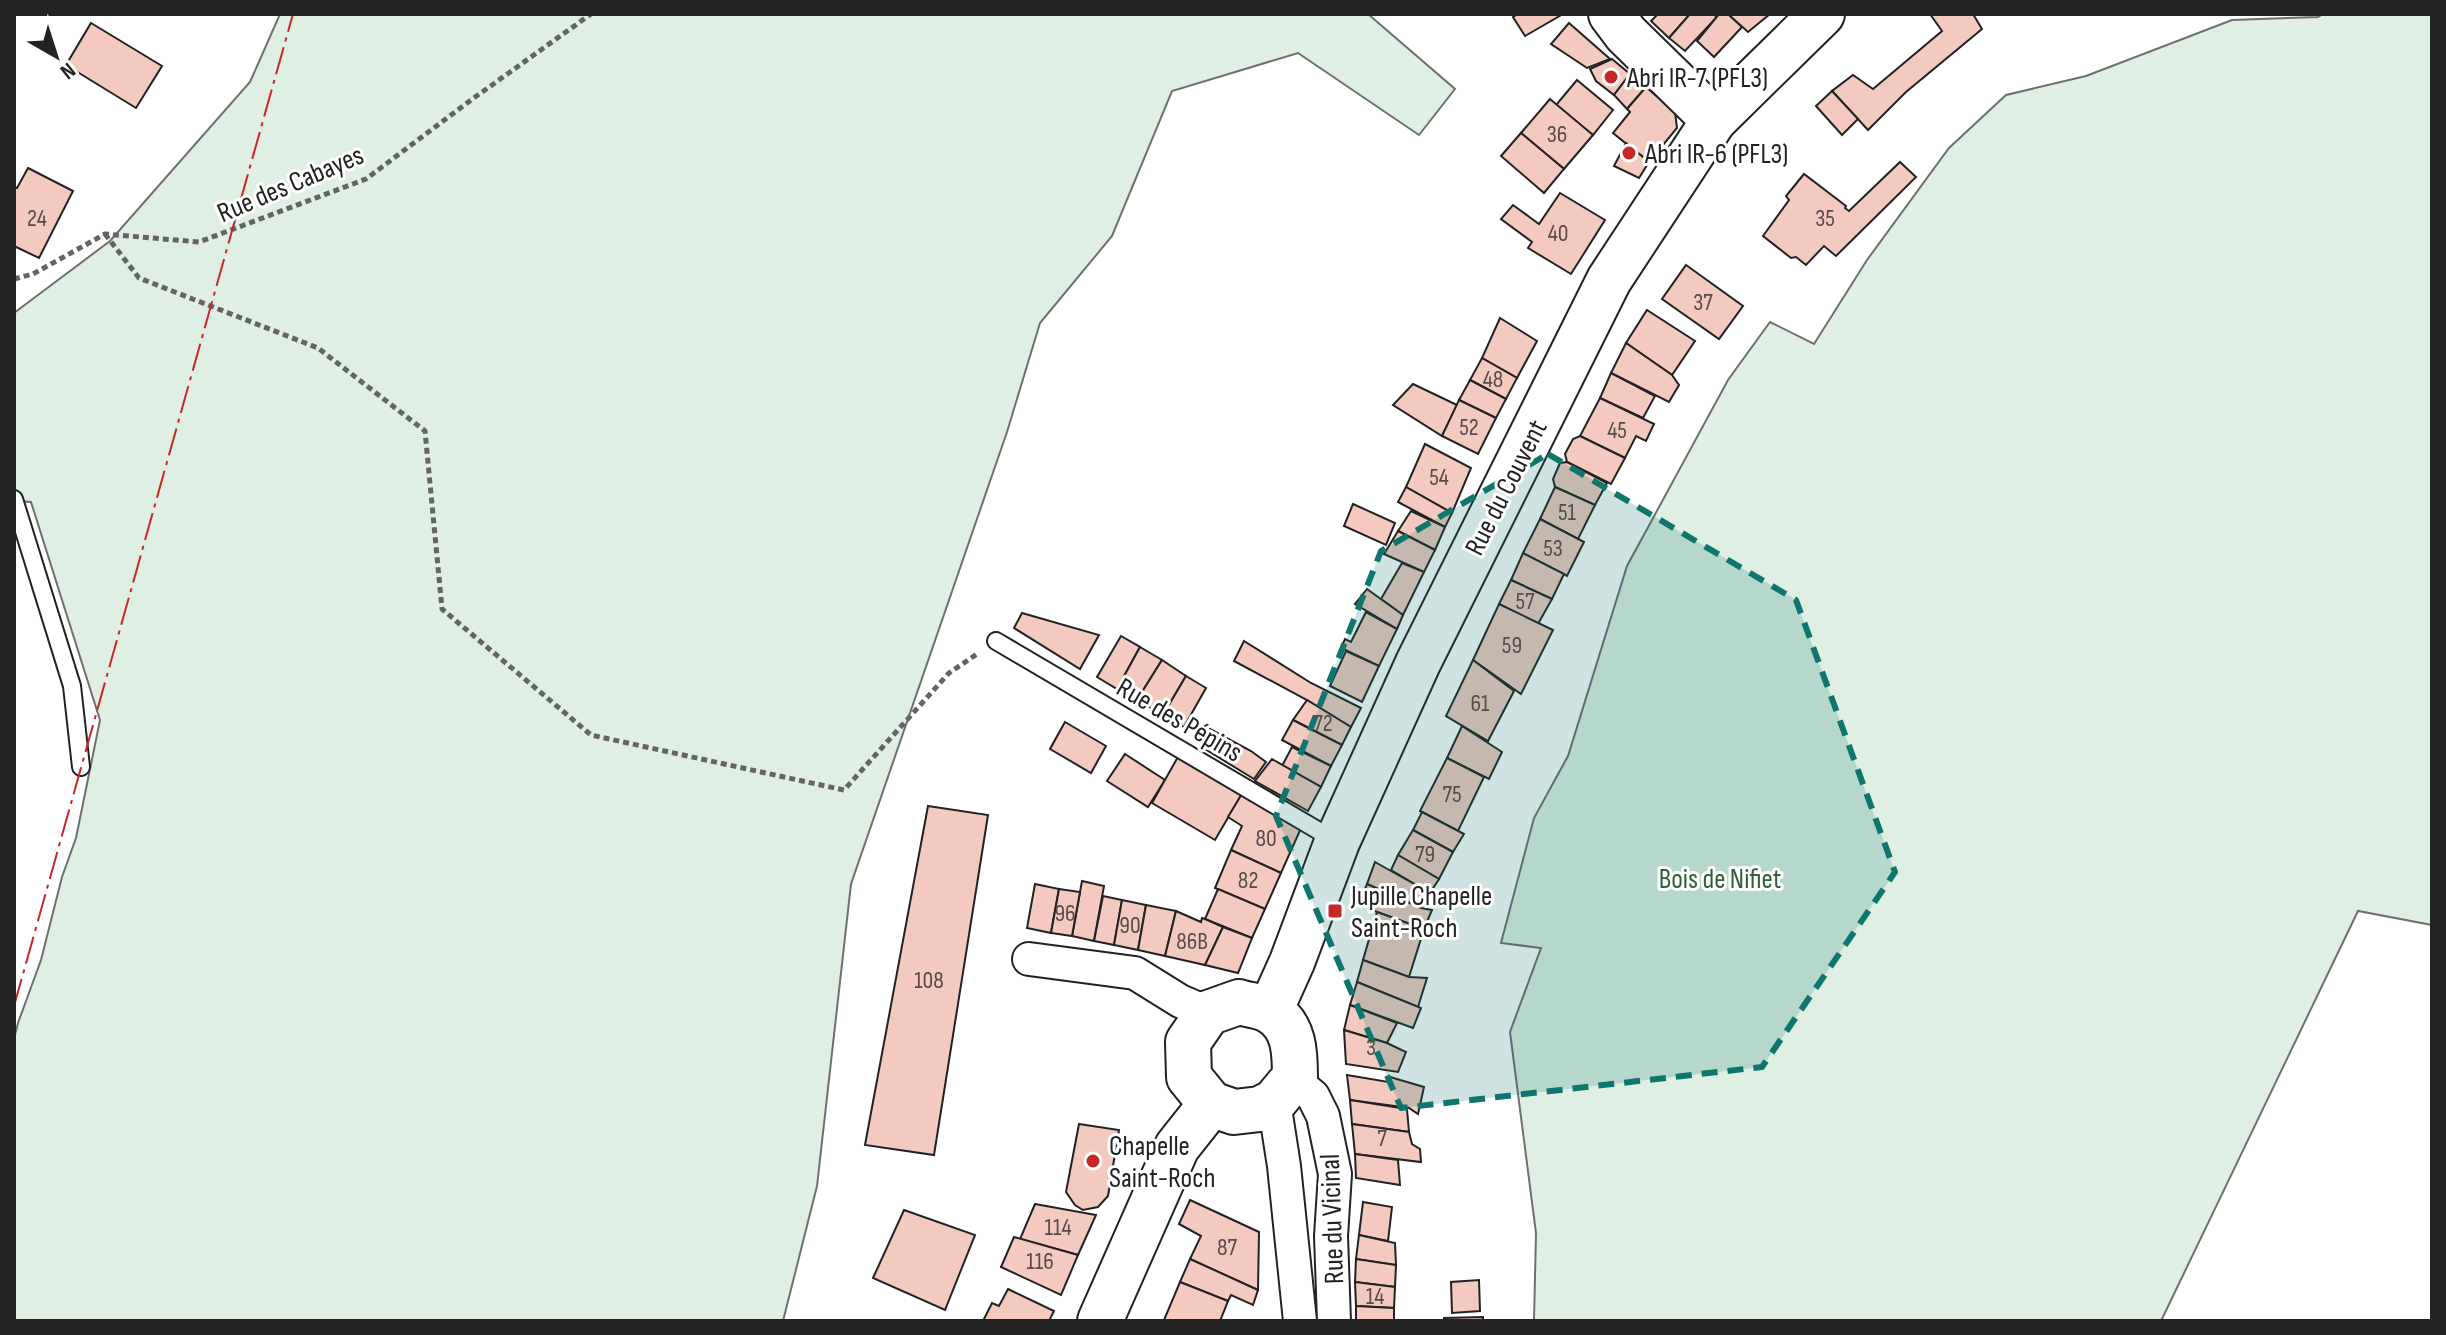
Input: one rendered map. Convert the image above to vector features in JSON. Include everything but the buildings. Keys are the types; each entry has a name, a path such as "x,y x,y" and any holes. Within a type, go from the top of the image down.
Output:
{"street":[{"path":"1611,14 1626,34 1714,120"},
{"name":"Rue du Couvent","path":"1270,1011 1337,842 1418,663 1609,280 1714,120 1822,14"},
{"path":"1029,959 1135,973 1180,1001 1208,1013"},
{"path":"1284,1092 1260,1109 1234,1112 1211,1104 1189,1077 1188,1065 1188,1042 1208,1013 1239,1002 1270,1011 1287,1027 1295,1049 1284,1092 1284,1166 1300,1321"},
{"name":"Rue du Vicinal","path":"1284,1092 1313,1096 1323,1116 1335,1174 1331,1236 1334,1321"},
{"path":"1100,1321 1177,1147 1211,1104"}],"lane":[{"path":"14,499 72,686 81,767"},
{"name":"Rue des Pépins","path":"996,641 1337,842"}],"path":[{"name":"Rue des Cabayes","path":"105,234 199,242 366,179 591,14"},
{"path":"14,279 33,274 105,234 139,278 318,348 425,431 442,609 591,735 844,790 949,673 996,641"}],"highlighted area":[{"path":"1548,454 1796,600 1895,872 1762,1067 1401,1108 1276,816 1381,551"}],"green space":[{"path":"280,14 1368,14 1455,89 1419,135 1298,53 1172,91 1112,236 1040,323 1007,432 851,884 817,1186 783,1321 14,1321 14,1039 41,960 62,877 76,838 100,720 31,502 14,501 14,313 110,241 250,82"},
{"name":"Bois de Nifiet","path":"2323,14 2432,14 2432,925 2358,911 2161,1321 1534,1321 1536,1233 1510,1032 1541,948 1501,943 1534,818 1568,756 1627,566 1728,380 1770,322 1814,344 1867,260 1949,148 2006,95 2086,76 2232,20 2318,17"}],"power":[{"path":"14,1006 293,14"}],"place":[{"name":"Abri IR-7 (PFL3)","path":"1611,77"},
{"name":"Abri IR-6 (PFL3)","path":"1629,153"},
{"name":"Jupille Chapelle Saint-Roch","path":"1335,911"},
{"name":"Chapelle Saint-Roch","path":"1093,1161"}]}
